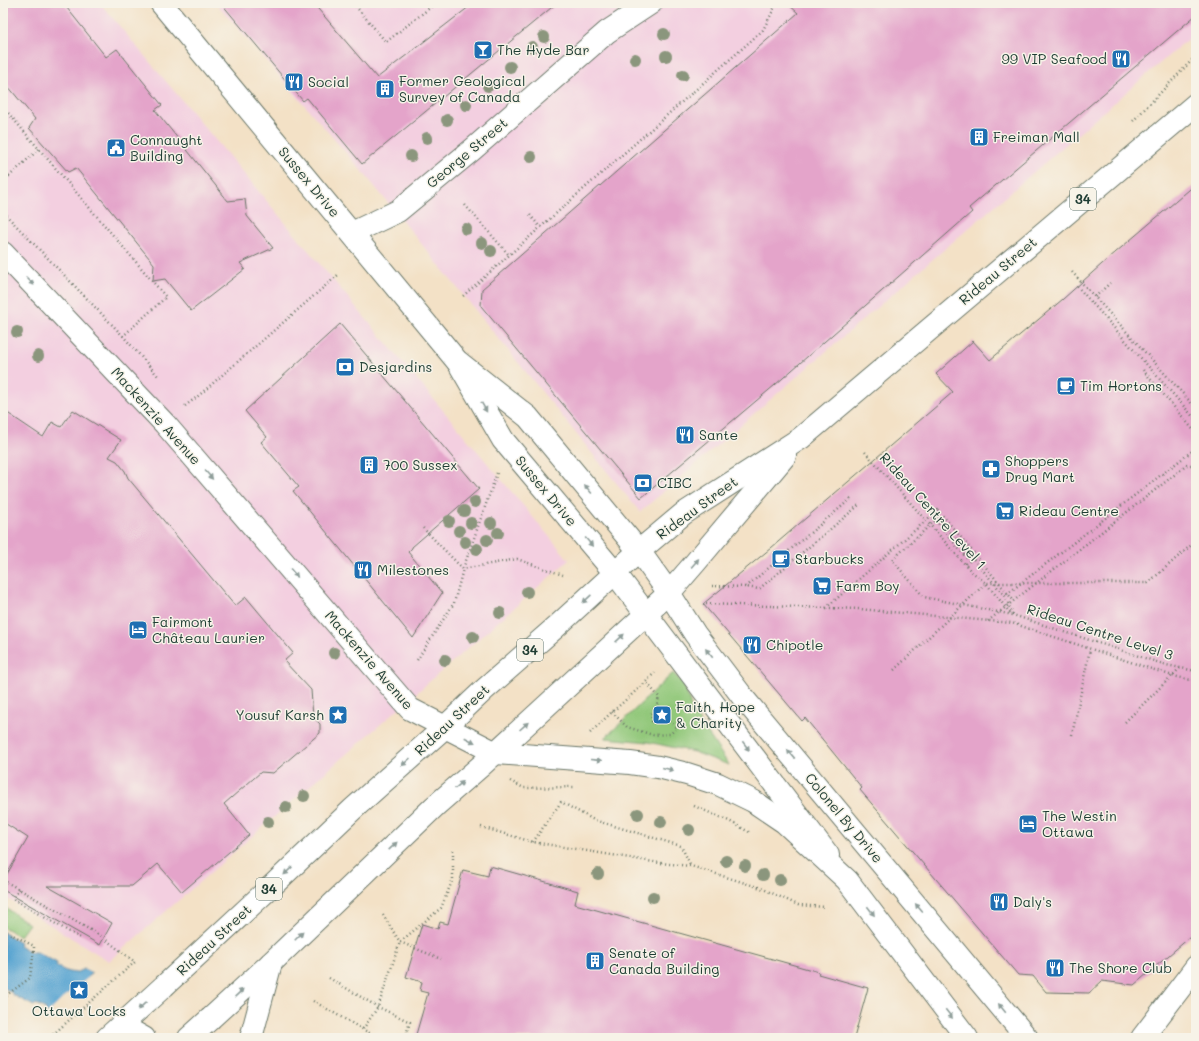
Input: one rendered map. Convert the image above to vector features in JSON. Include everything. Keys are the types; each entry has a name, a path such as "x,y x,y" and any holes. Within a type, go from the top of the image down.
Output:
{"main road":[{"name":"Sussex Drive","path":"161,3 457,361 503,440 615,572 646,614"},
{"name":"George Street","path":"352,233 398,211 472,150 607,32 651,3"},
{"name":"Rideau Street","path":"114,1032 353,809 484,690 556,628 639,551 683,514 801,438 1196,104"},
{"name":"Mackenzie Avenue","path":"3,253 170,430 410,709 445,727 489,759 582,759 644,765 687,774 718,784 753,801 784,822 847,880"},
{"name":"Sussex Drive","path":"457,361 528,417 639,551 669,593"},
{"name":"Rideau Street","path":"189,1038 271,963 435,806 489,759 669,593 801,438"},
{"name":"Colonel By Drive","path":"669,593 695,634 746,700 1027,1038"},
{"path":"646,614 968,1038"},
{"path":"251,1038 271,963"},
{"path":"1142,1038 1196,967"},
{"path":"114,1032 144,1038"}],"path":[{"path":"353,3 386,42 436,3"},
{"path":"463,296 763,30 778,3"},
{"path":"3,107 166,297 123,336"},
{"path":"3,182 39,149"},
{"path":"465,205 509,255"},
{"path":"530,214 540,227"},
{"path":"1072,272 1196,408"},
{"path":"185,406 198,397 338,275"},
{"path":"1095,297 1110,283"},
{"path":"1077,286 1196,420"},
{"path":"1143,370 1196,433"},
{"name":"Rideau Centre Level 3","path":"1005,596 1196,448"},
{"name":"Rideau Centre Level 1","path":"865,452 971,571 986,584 1148,583 1196,541"},
{"path":"988,621 1187,466 1196,465"},
{"path":"417,660 454,603 463,569 498,468"},
{"path":"746,587 853,497"},
{"path":"918,499 969,561 965,564"},
{"path":"712,586 759,589 859,505"},
{"path":"826,608 938,510 1014,601"},
{"name":"Rideau Centre Level 3","path":"1013,615 1005,596 938,518 892,560 924,597 1013,615 1166,665 1196,671"},
{"path":"423,528 463,569"},
{"path":"463,569 517,559 563,575"},
{"path":"986,584 1005,608 1013,615"},
{"name":"Rideau Centre Level 1","path":"894,670 986,584"},
{"path":"703,604 859,609 1012,623 1173,676 1196,681"},
{"path":"1072,735 1090,649"},
{"path":"590,733 646,682 660,666"},
{"name":"Rideau Centre Level 3","path":"1125,722 1180,668"},
{"path":"612,712 628,727 653,735 670,734 677,728 668,719 664,723 659,724 652,722 651,714 657,707 659,697 646,682"},
{"path":"489,759 518,786 524,788 576,787"},
{"path":"533,842 561,802 594,820 681,846 691,866"},
{"path":"690,804 729,821 754,835"},
{"path":"481,827 533,842 691,866 761,888 798,905 825,907"},
{"path":"363,1029 378,1007 400,942 441,908 453,879 453,847"},
{"path":"3,880 101,936 135,962 49,1038"},
{"path":"18,889 13,899 82,939"},
{"path":"383,915 400,942 441,959"},
{"path":"3,930 34,946 30,978 8,994 3,1000"},
{"path":"329,978 378,1007 410,1022 405,1038"},
{"path":"313,1001 378,1038"}],"shaded area":[{"path":"3,3 100,3 569,560 109,961 3,896"},
{"path":"216,3 1196,3 1196,32 640,512 367,177"}],"green space":[{"path":"673,673 684,684 692,710 729,765 694,752 648,742 605,738"},
{"path":"3,906 29,924 20,936 3,927"}],"water":[{"path":"3,932 20,942 19,945 31,952 37,952 57,963 56,966 63,970 76,972 84,969 92,973 89,976 90,1038 45,1012 46,1009 36,1004 34,1006 13,995 3,987"}],"pier":[{"path":"94,973 92,976 214,1038 86,1038 46,1015 65,996"}],"building":[{"name":"Connaught Building","path":"3,3 63,3 106,57 117,49 162,105 155,110 228,201 245,199 247,216 273,248 240,263 245,269 191,311 165,279 153,281 154,264 76,168 68,172 29,128 35,119 3,80"},
{"name":"Former Geological Survey of Canada","path":"221,3 313,3 377,78 474,3 557,3 362,164 307,98 303,101"},
{"path":"787,3 1196,3 1196,15 969,208 972,212 775,385 641,498 481,306 482,289 798,13"},
{"name":"Rideau Centre","path":"1196,184 1196,932 1134,985 1102,981 1089,993 1046,992 1033,976 1018,975 860,790 862,788 805,718 802,721 703,604 771,548 953,392 936,374 973,341 990,360"},
{"name":"700 Sussex","path":"340,324 479,489 408,552 442,593 413,638 293,491 299,487 261,442 267,437 245,411"},
{"name":"Fairmont Château Laurier","path":"3,410 43,437 52,422 61,427 73,410 121,440 109,457 117,461 125,471 128,478 235,606 246,597 293,653 284,661 311,690 313,717 320,724 320,733 273,773 261,772 224,804 249,835 182,892 158,864 132,886 47,886 112,923 100,945 3,890 3,881 28,838 3,822"},
{"name":"Senate of Canada Building","path":"490,866 578,891 575,904 819,972 818,974 868,988 854,1038 415,1038 428,993 420,991 422,982 406,977 422,924 438,929 440,922 448,924 463,870 488,876"}],"place":[{"name":"The Hyde Bar","path":"483,50"},
{"name":"99 VIP Seafood","path":"1121,59"},
{"name":"Social","path":"294,82"},
{"name":"Former Geological Survey of Canada","path":"385,89"},
{"name":"Freiman Mall","path":"979,137"},
{"name":"Connaught Building","path":"116,148"},
{"name":"Desjardins","path":"345,367"},
{"name":"Tim Hortons","path":"1066,386"},
{"name":"Sante","path":"685,435"},
{"name":"700 Sussex","path":"369,465"},
{"name":"Shoppers Drug Mart","path":"991,469"},
{"name":"CIBC","path":"643,483"},
{"name":"Rideau Centre","path":"1005,511"},
{"name":"Starbucks","path":"781,559"},
{"name":"Milestones","path":"363,570"},
{"name":"Farm Boy","path":"822,586"},
{"name":"Fairmont Château Laurier","path":"138,630"},
{"name":"Chipotle","path":"752,645"},
{"name":"Yousuf Karsh","path":"338,715"},
{"name":"Faith, Hope & Charity","path":"662,715"},
{"name":"The Westin Ottawa","path":"1028,824"},
{"name":"Daly's","path":"999,902"},
{"name":"Senate of Canada Building","path":"595,961"},
{"name":"The Shore Club","path":"1055,968"},
{"name":"Ottawa Locks","path":"79,990"}]}
